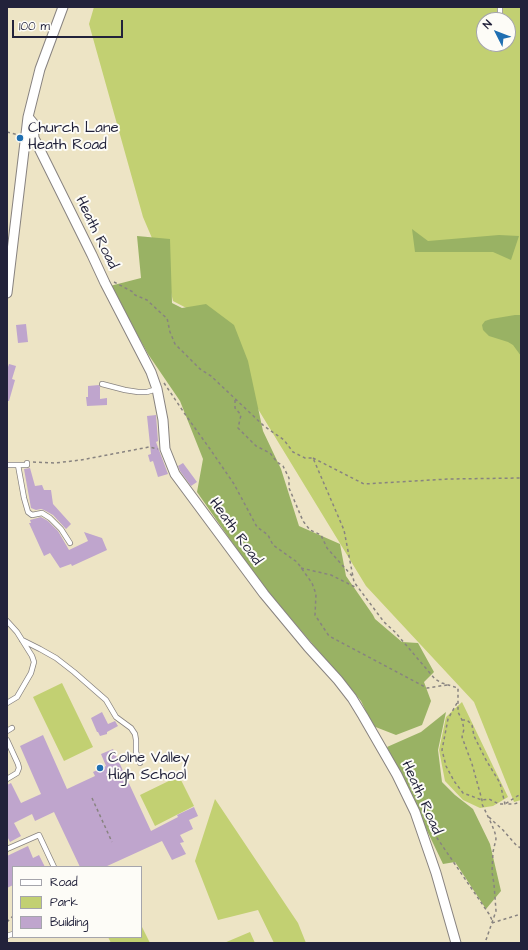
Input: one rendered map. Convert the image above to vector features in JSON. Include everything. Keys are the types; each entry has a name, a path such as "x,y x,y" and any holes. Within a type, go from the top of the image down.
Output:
{"street":[{"path":"7,293 28,117 40,69 63,7"},
{"name":"Heath Road","path":"28,117 33,123 34,138 105,283 151,372 157,389 163,420 166,449 175,474 264,594 352,698 397,775 415,812 456,943"}],"lane":[{"path":"102,384 138,392 147,392 157,389"},
{"path":"7,465 27,465 27,463"},
{"path":"18,465 28,512 32,515 42,513 50,518 61,529 70,543"},
{"path":"7,621 17,632 32,656 34,662 31,673 17,697 7,703"},
{"path":"22,640 56,658 106,700 116,717 131,728 135,734 136,752 140,763"},
{"path":"7,731 12,728"},
{"path":"7,740 19,768 17,773 7,779"},
{"path":"7,849 39,835 54,866"}],"path":[{"path":"7,132 26,137"},
{"path":"105,283 113,282 147,300 167,318 170,332 175,344 200,369 210,376 264,426 284,440 293,452 305,458 313,458 364,484 448,479 521,478"},
{"path":"151,372 161,378 186,417 234,484 257,527 268,535 273,545 297,562 312,583 316,594 315,615 329,636 427,688 449,685"},
{"path":"235,399 235,408 241,415 238,428 256,446 270,453 277,462 283,466 289,478 289,488 303,521 310,530 321,535 327,548 353,577"},
{"path":"27,463 55,463 81,460 150,447 156,450 166,449"},
{"path":"313,458 344,530 354,582 384,622 400,637 435,679 458,688 458,712 464,729 462,737 472,764 482,804 492,825 496,839 493,852 492,872 496,911 486,943"},
{"path":"301,568 331,575 359,589"},
{"path":"458,703 448,719 444,732 442,750 446,766 454,781 463,793 482,800 489,799 499,804 514,804 521,802"},
{"path":"462,720 467,720 472,725 474,736 500,783 505,804"},
{"path":"505,804 521,794"},
{"path":"92,798 112,842"},
{"path":"487,814 517,846 521,848"},
{"path":"423,834 436,835 492,920"},
{"path":"492,923 521,914"}],"green space":[{"path":"94,7 521,7 521,800 514,802 474,702 366,586 258,409 219,325 173,301 166,271 143,217 89,24"},
{"path":"412,229 428,241 499,235 519,236 511,260 493,252 415,252"},
{"path":"137,236 170,239 172,303 182,308 206,304 234,325 248,361 263,431 281,469 299,526 340,544 346,576 375,619 402,642 418,643 434,672 424,682 431,701 422,725 396,735 373,726 361,701 259,581 197,492 203,459 180,401 148,354 110,286 141,278"},
{"path":"521,315 521,356 513,345 489,336 483,330 482,325 485,321 491,319"},
{"path":"62,683 93,747 64,761 33,697"},
{"path":"462,702 508,797 493,806 480,808 463,800 445,781 439,750 446,717"},
{"path":"446,712 438,750 442,782 455,795 473,809 490,844 501,891 486,909 455,862 443,864 387,747 421,732"},
{"path":"179,776 194,806 155,826 140,795"},
{"path":"215,799 298,923 306,943 274,943 258,910 218,920 195,861"},
{"path":"142,927 150,943 111,943 108,938 142,938"},
{"path":"250,932 255,943 224,943"}],"building":[{"path":"26,324 28,342 18,343 16,325"},
{"path":"9,364 16,366 12,379 15,380 9,401 7,401 7,370"},
{"path":"99,385 100,399 107,398 107,405 87,406 86,397 88,397 88,386"},
{"path":"156,415 158,441 156,442 168,474 158,477 153,461 150,462 148,455 151,454 147,416"},
{"path":"183,463 197,482 191,486 178,466"},
{"path":"30,468 35,486 42,485 44,490 51,490 53,504 71,524 66,529 53,515 41,509 36,510 31,508 24,469"},
{"path":"41,517 48,521 58,531 69,550 88,541 84,532 102,538 107,550 72,566 71,564 60,568 50,553 44,556 29,523 31,523 30,520"},
{"path":"102,712 108,724 115,721 118,726 107,732 107,734 100,736 91,718"},
{"path":"43,735 67,789 95,776 93,772 106,766 101,754 113,749 151,831 178,817 177,815 194,807 198,816 189,820 193,829 180,835 184,842 180,843 186,854 172,860 162,841 107,866 80,866 54,812 35,821 32,814 14,823 21,836 10,842 7,836 7,785 11,783 21,803 41,794 20,746"},
{"path":"28,846 33,858 39,855 44,866 12,866 12,886 7,888 7,856"}],"place":[{"name":"Church Lane Heath Road","path":"20,138"},
{"name":"Colne Valley High School","path":"100,768"}]}
